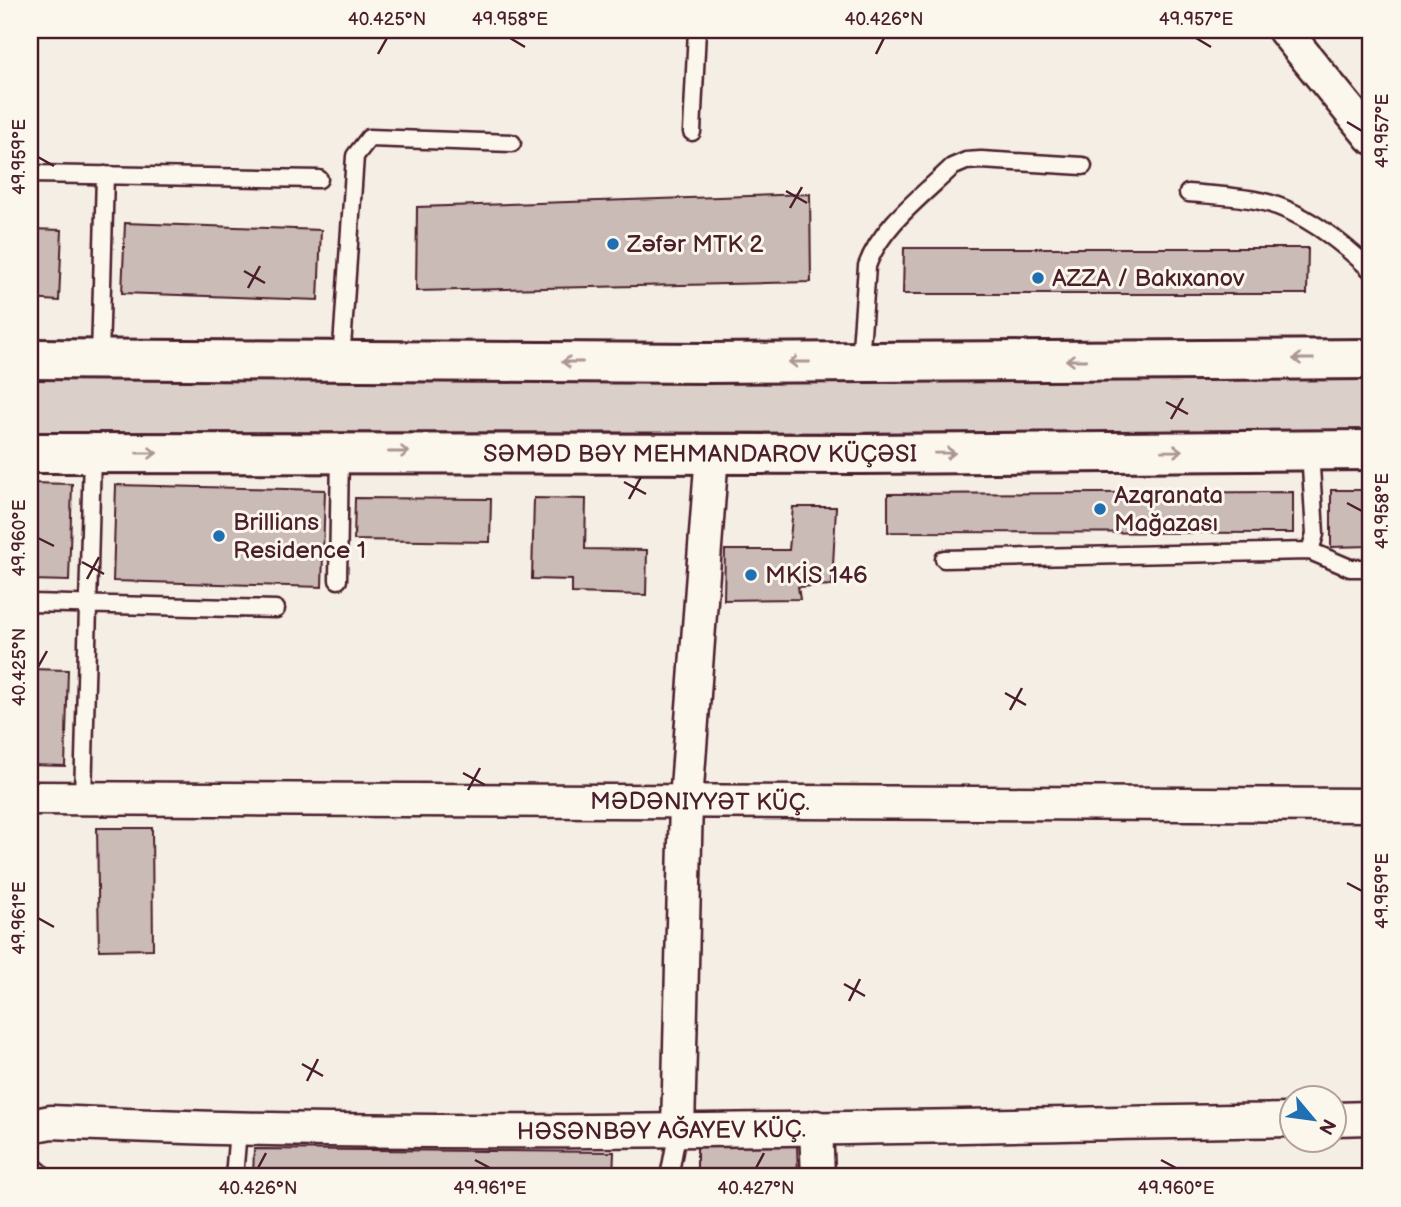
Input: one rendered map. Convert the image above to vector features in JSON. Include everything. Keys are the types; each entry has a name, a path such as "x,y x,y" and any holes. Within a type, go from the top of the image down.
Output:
{"main road":[{"path":"30,359 859,362 1371,359"},
{"name":"SƏMƏD BƏY MEHMANDAROV KÜÇƏSI","path":"30,453 1371,450"}],"street":[{"path":"1284,30 1371,137"},
{"path":"678,1130 686,801 712,453"},
{"name":"MƏDƏNIYYƏT KÜÇ.","path":"30,798 1371,804"},
{"path":"1348,1119 1371,1118"},
{"name":"HƏSƏNBƏY AĞAYEV KÜÇ.","path":"30,1126 51,1122 238,1130 678,1130 1278,1120"},
{"path":"817,1127 818,1177"}],"lane":[{"path":"692,132 697,30"},
{"path":"341,362 355,156 369,138 512,143"},
{"path":"859,362 867,266 872,251 883,235 952,167 966,161 981,160 1083,166"},
{"path":"30,174 319,179"},
{"path":"100,358 105,175"},
{"path":"1188,193 1259,201 1280,207 1319,228 1371,270"},
{"path":"1310,450 1315,534 1310,551"},
{"path":"338,580 341,452"},
{"path":"83,798 92,454"},
{"path":"944,559 1310,551 1350,568 1371,568"},
{"path":"30,603 276,609"},
{"path":"234,1177 238,1130"},
{"path":"669,1177 678,1130"}],"shaded area":[{"path":"30,375 1371,379 1371,433 30,432"}],"building":[{"name":"Zəfər MTK 2","path":"810,194 811,282 416,291 417,207"},
{"path":"125,223 321,230 318,300 122,293"},
{"path":"30,229 62,230 59,301 30,299"},
{"path":"904,248 1308,248 1307,294 903,294"},
{"path":"30,483 72,484 69,581 30,580"},
{"name":"Brillians Residence 1","path":"116,485 325,490 322,587 113,581"},
{"path":"1331,490 1371,490 1371,546 1331,547"},
{"path":"1293,492 1293,533 888,532 888,494"},
{"path":"355,498 491,499 490,542 354,540"},
{"path":"534,498 586,499 585,549 647,550 646,595 572,593 572,580 532,579"},
{"path":"793,507 836,507 832,585 798,587 800,599 724,600 725,550 789,550"},
{"path":"30,669 68,670 65,766 30,765"},
{"path":"97,828 152,828 153,949 99,950"},
{"path":"797,1143 798,1177 697,1177 697,1145"},
{"path":"254,1149 614,1152 613,1177 253,1177"}],"place":[{"name":"Zəfər MTK 2","path":"613,244"},
{"name":"AZZA / Bakıxanov","path":"1038,278"},
{"name":"Azqranata Mağazası","path":"1100,509"},
{"name":"Brillians Residence 1","path":"219,536"},
{"name":"MKİS 146","path":"751,575"}]}
